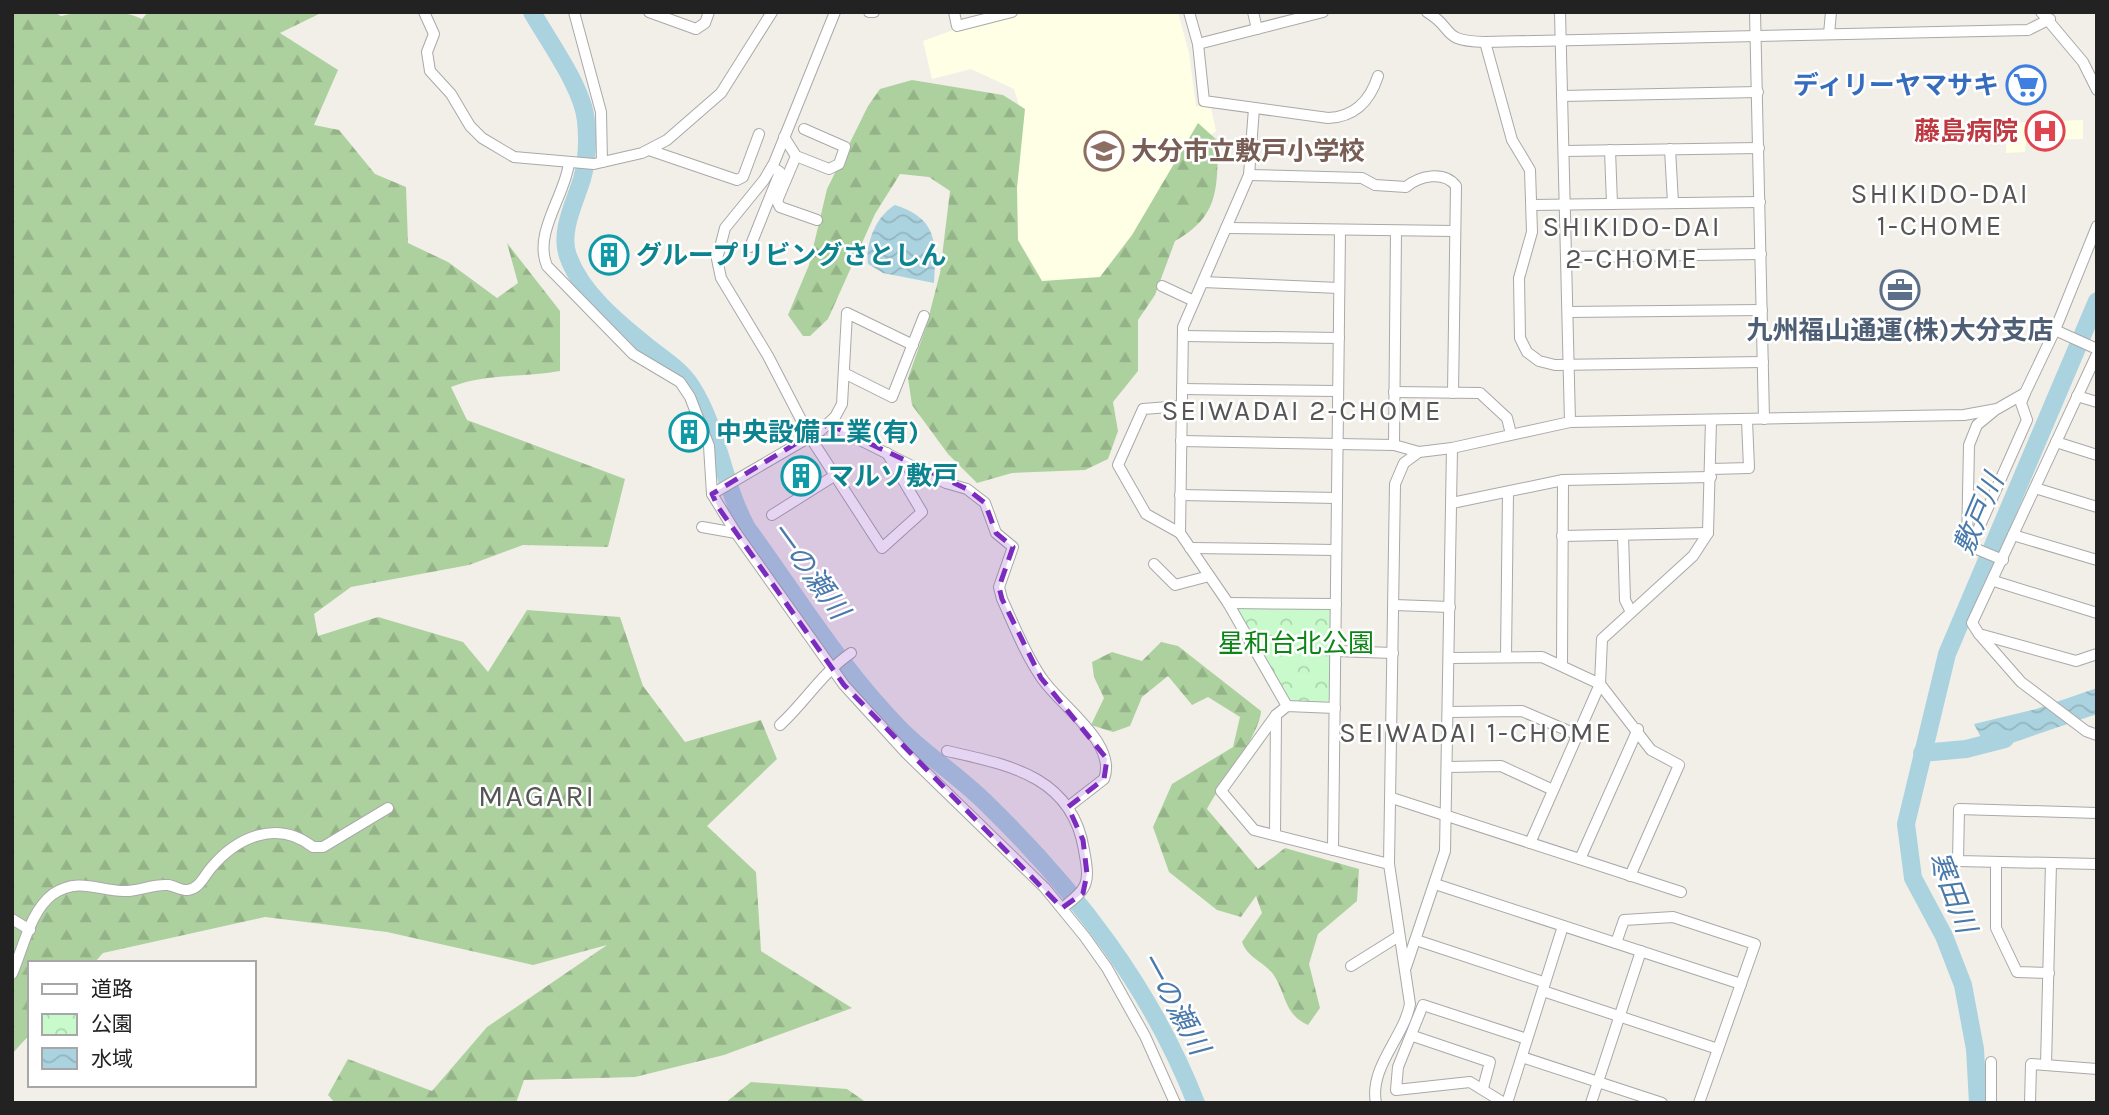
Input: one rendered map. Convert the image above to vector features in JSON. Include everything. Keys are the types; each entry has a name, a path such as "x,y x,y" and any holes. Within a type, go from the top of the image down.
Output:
{"street":[{"path":"424,12 434,34 427,52 430,71 452,94 470,126 482,138 514,158 572,163 598,163 658,147 721,93 772,12"},
{"path":"574,12 601,112 598,163"},
{"path":"649,12 696,29 705,23 709,12"},
{"path":"835,12 772,167 725,228 717,259 721,278 768,356 810,437 882,548 922,512 887,453"},
{"path":"954,12 957,26 1012,12"},
{"path":"1189,12 1198,44 1204,101 1328,118 1343,117 1356,110 1367,99 1378,76"},
{"path":"1253,12 1257,29"},
{"path":"1198,44 1323,12"},
{"path":"1427,12 1439,21 1444,31 1460,41 1485,42 2028,30 2045,15 2083,62 2097,90"},
{"path":"1560,12 1570,422"},
{"path":"1755,12 1764,419"},
{"path":"1829,34 1831,12"},
{"path":"1485,42 1511,140 1530,170 1530,244 1519,278 1520,338 1527,352 1539,361 1569,365 1763,362"},
{"path":"1562,96 1758,92"},
{"path":"1180,533 1183,327 1250,175 1254,108"},
{"path":"784,137 796,156 829,169 839,164 845,147 804,129"},
{"path":"649,150 737,180 743,177 759,134"},
{"path":"1564,150 1759,148"},
{"path":"1670,149 1673,203"},
{"path":"1610,150 1612,204"},
{"path":"796,156 777,201 780,207 817,220"},
{"path":"572,163 547,226 542,255 547,266 633,354 680,382 690,397 709,446 715,493 736,533 833,666 884,730 1065,906 1107,968 1150,1046 1175,1103"},
{"path":"750,247 780,172 772,167"},
{"path":"1250,175 1362,178 1375,185 1406,187 1417,178 1442,177 1451,180 1456,186 1453,393"},
{"path":"1532,205 1760,202"},
{"path":"1971,547 2027,420 2021,403 2059,332 2097,226"},
{"path":"1226,228 1454,231"},
{"path":"1333,850 1340,230"},
{"path":"1394,445 1396,231"},
{"path":"1566,257 1761,254"},
{"path":"1203,282 1339,288"},
{"path":"1162,286 1194,301"},
{"path":"1568,312 1762,310"},
{"path":"715,493 828,424 842,404 847,313 913,345"},
{"path":"844,373 892,397 924,316"},
{"path":"2059,332 2094,350 2077,396 2013,535 1999,559 1994,581 1972,623 1979,635 2021,682 2097,735"},
{"path":"1183,336 1339,338"},
{"path":"1182,389 1338,391"},
{"path":"1394,393 1480,393 1507,418 1511,434"},
{"path":"1971,547 1969,445 1977,425 1997,409 2025,393"},
{"path":"2077,396 2097,402"},
{"path":"1182,406 1143,409 1118,465 1146,514 1180,533 1228,603 1287,706"},
{"path":"1181,442 1394,445 1419,452 1452,448 1570,422 1964,415 1997,409"},
{"path":"1530,843 1600,684 1602,639 1693,556 1709,533 1711,420"},
{"path":"1452,503 1563,480 1711,473 1749,468 1747,420"},
{"path":"828,424 976,496 985,503 996,533 1013,547 999,587 1002,599 1041,678 1096,739 1107,759 1104,779 1068,807"},
{"path":"2056,442 2097,454"},
{"path":"1406,968 1446,851 1452,448"},
{"path":"1376,1103 1374,1093 1379,1072 1407,1020 1410,1007 1389,864 1395,484 1404,463 1419,452"},
{"path":"772,514 834,477"},
{"path":"1562,665 1563,480"},
{"path":"2035,488 2097,507"},
{"path":"1506,657 1508,492"},
{"path":"1180,495 1337,498"},
{"path":"702,527 736,533"},
{"path":"1562,536 1709,533"},
{"path":"1623,535 1625,600 1631,612"},
{"path":"2013,535 2097,560"},
{"path":"1971,547 1999,559"},
{"path":"1190,548 1336,550"},
{"path":"1154,564 1175,585 1209,576"},
{"path":"1994,581 2097,613"},
{"path":"1228,603 1336,604"},
{"path":"1394,605 1450,607"},
{"path":"1979,635 2076,661 2097,654"},
{"path":"1335,651 1393,653"},
{"path":"780,725 833,666 849,654"},
{"path":"1450,658 1542,657 1562,665 1600,684 1638,729 1651,750 1679,765 1630,876"},
{"path":"1335,708 1287,706 1276,715 1221,791 1254,830 1389,864"},
{"path":"1449,712 1522,711 1578,735"},
{"path":"1276,715 1276,835"},
{"path":"1580,859 1638,729"},
{"path":"947,751 1010,767 1036,777 1055,791 1068,807 1084,849 1087,874 1083,893 1065,906"},
{"path":"1448,767 1501,766 1553,790"},
{"path":"1392,798 1681,892"},
{"path":"12,974 36,912 54,894 76,886 97,885 128,891 144,885 171,885 187,891 198,886 229,849 253,835 279,833 304,840 313,847 323,846 388,808"},
{"path":"2097,813 1959,809 1958,861 2097,864"},
{"path":"1996,862 1996,928 2017,972 2049,973"},
{"path":"2046,1065 2051,863"},
{"path":"1435,884 1741,984"},
{"path":"1616,943 1624,920 1673,917 1755,944 1699,1103"},
{"path":"12,919 30,930"},
{"path":"1423,1005 1413,1036 1398,1067 1396,1090 1460,1082 1483,1088 1506,1103 1522,1057 1541,986 1563,926"},
{"path":"1351,966 1399,936"},
{"path":"1416,940 1619,1016 1718,1049"},
{"path":"1591,1103 1641,951"},
{"path":"1410,1007 1423,1005 1527,1039"},
{"path":"1413,1036 1490,1062 1483,1088"},
{"path":"1522,1057 1662,1103"},
{"path":"1991,1062 1991,1103"},
{"path":"2030,1103 2031,1064 2097,1069"}],"highlighted area":[{"path":"828,424 967,489 985,503 996,533 1013,547 999,587 1002,599 1041,678 1107,759 1104,779 1068,807 1083,840 1087,874 1083,893 1062,908 844,685 718,507 712,494"}],"shaded area":[{"name":"大分市立敷戸小学校","path":"1022,12 1178,12 1189,53 1196,106 1211,108 1216,131 1198,144 1108,281 1048,288 1010,250 1023,118 1014,89 971,69 932,79 923,41 956,29"},
{"name":"藤島病院","path":"2083,120 2083,139 2026,140 2025,152 2006,153 2006,123"}],"green space":[{"path":"92,11 113,12 142,19 148,12 323,12 280,33 338,70 314,125 339,130 375,174 406,187 408,243 448,262 497,298 518,283 507,243 560,311 560,371 477,380 451,387 467,420 625,479 608,547 523,545 469,565 351,587 314,614 318,636 378,617 463,642 488,672 527,610 620,617 643,686 685,742 761,720 777,759 707,826 756,872 761,951 852,1008 724,1055 635,1077 524,1080 516,1103 335,1103 328,1095 348,1059 432,1091 487,1027 607,945 533,965 387,932 265,917 103,953 96,961 28,961 28,1036 12,1054 12,12 54,12 61,16"},
{"path":"912,80 1003,95 1025,109 1017,188 1018,240 1042,281 1100,277 1132,235 1198,123 1218,141 1216,187 1208,211 1190,231 1175,241 1155,295 1138,320 1138,371 1113,402 1118,431 1108,459 1085,470 1012,473 977,483 948,454 912,405 908,378 926,327 940,273 950,191 929,177 900,174 875,214 828,319 810,336 803,336 788,315 809,265 827,189 868,106 880,89"},
{"name":"星和台北公園","path":"1239,607 1328,608 1331,611 1330,698 1327,702 1292,702 1288,699 1237,611"},
{"path":"1161,642 1178,646 1261,711 1247,746 1207,809 1258,869 1285,848 1359,869 1357,901 1318,934 1309,964 1320,1008 1308,1025 1294,1016 1275,977 1248,953 1242,942 1262,913 1256,896 1241,917 1217,910 1169,872 1153,827 1172,784 1233,747 1240,717 1208,697 1192,705 1168,676 1142,697 1130,726 1113,732 1091,725 1104,698 1094,677 1092,662 1112,652 1142,661"},
{"path":"751,1082 847,1089 867,1103 725,1103"}],"water":[{"path":"895,205 920,218 932,235 935,256 934,283 883,273 868,264 868,247 874,230 883,215"},
{"path":"2097,688 2097,714 1988,751 1974,724 2036,709"}],"waterway":[{"name":"一の瀬川","path":"532,12 572,80 584,108 587,143 585,165 565,237 568,256 574,270 591,295 613,317 687,380 701,403 731,492 747,528 859,683 901,730 979,796 1021,839 1081,907 1109,944 1157,1020 1196,1103"},
{"name":"敷戸川","path":"1978,1103 1975,1049 1963,985 1944,936 1913,878 1906,824 1947,654 2097,301"},
{"name":"寒田川","path":"1922,753 1966,749 2005,739"}],"place":[{"name":"ディリーヤマサキ","path":"2026,85"},
{"name":"藤島病院","path":"2045,131"},
{"name":"大分市立敷戸小学校","path":"1104,151"},
{"name":"グループリビングさとしん","path":"609,255"},
{"name":"九州福山通運(株)大分支店","path":"1900,290"},
{"name":"中央設備工業(有)","path":"689,432"},
{"name":"マルソ敷戸","path":"801,476"}],"district":[{"name":"SHIKIDO-DAI 1-CHOME","path":"1940,209"},
{"name":"SHIKIDO-DAI 2-CHOME","path":"1632,242"},
{"name":"SEIWADAI 2-CHOME","path":"1302,410"},
{"name":"SEIWADAI 1-CHOME","path":"1476,732"},
{"name":"MAGARI","path":"537,796"}]}
